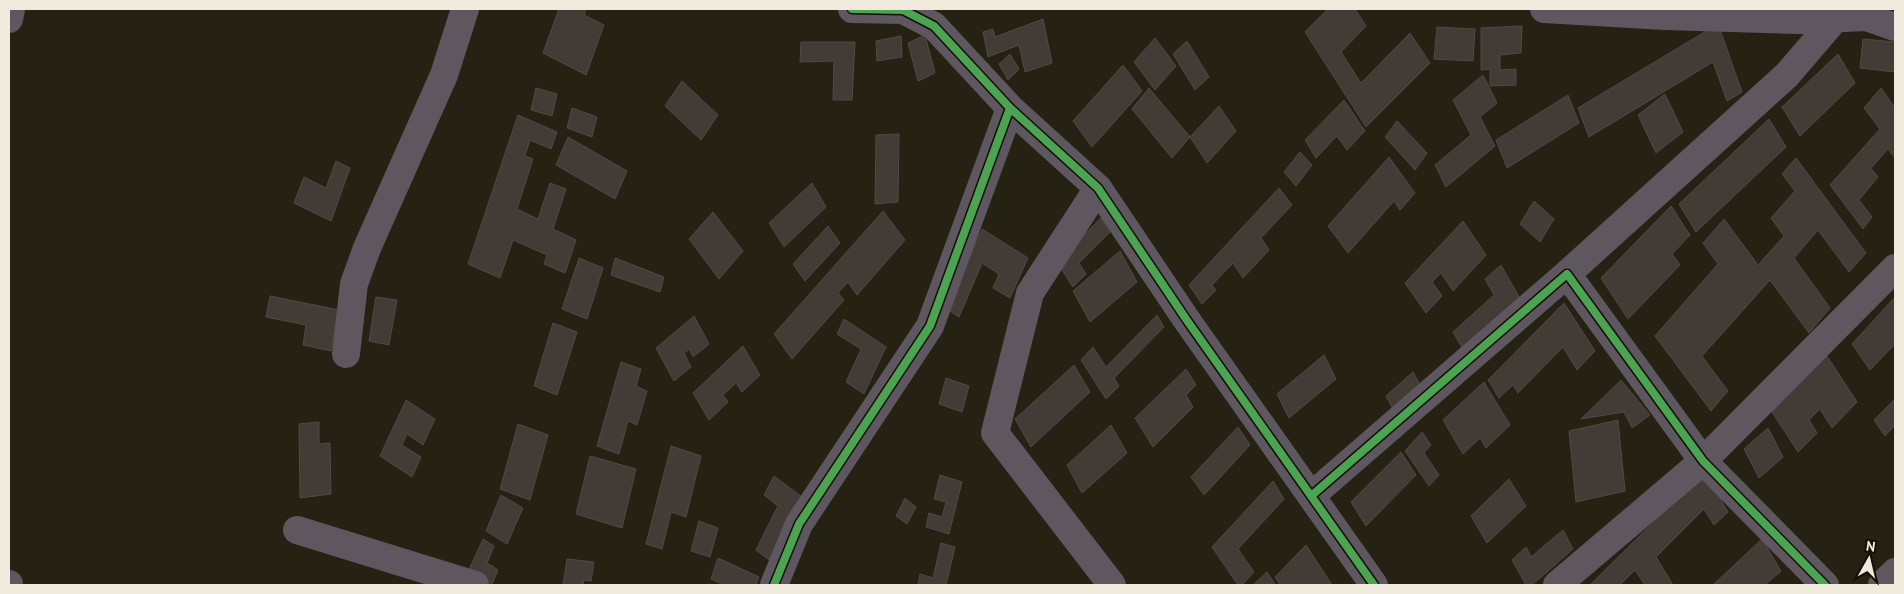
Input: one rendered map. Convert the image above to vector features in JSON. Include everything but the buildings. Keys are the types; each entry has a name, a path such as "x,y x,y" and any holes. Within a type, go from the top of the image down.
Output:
{"street":[{"path":"9,19 11,9"},
{"path":"346,354 354,284 367,248 444,74 465,9"},
{"path":"852,9 916,10 934,26 1010,108 1098,188 1186,319 1374,585"},
{"path":"1544,9 1665,16 1799,20 1866,17 1895,27"},
{"path":"1311,496 1568,274 1787,75 1835,18"},
{"path":"774,585 799,524 930,326 1010,108"},
{"path":"1098,188 1030,293 995,433 1112,585"},
{"path":"1557,585 1703,461 1895,268"},
{"path":"1568,274 1703,461 1825,585"},
{"path":"297,530 475,585"},
{"path":"1882,585 1895,572"}],"cycle path":[{"path":"852,9 903,10 934,26 1010,108 1098,188 1186,319 1374,585"},
{"path":"774,585 799,524 930,326 1010,108"},
{"path":"1311,496 1567,274 1703,461 1825,585"}]}
